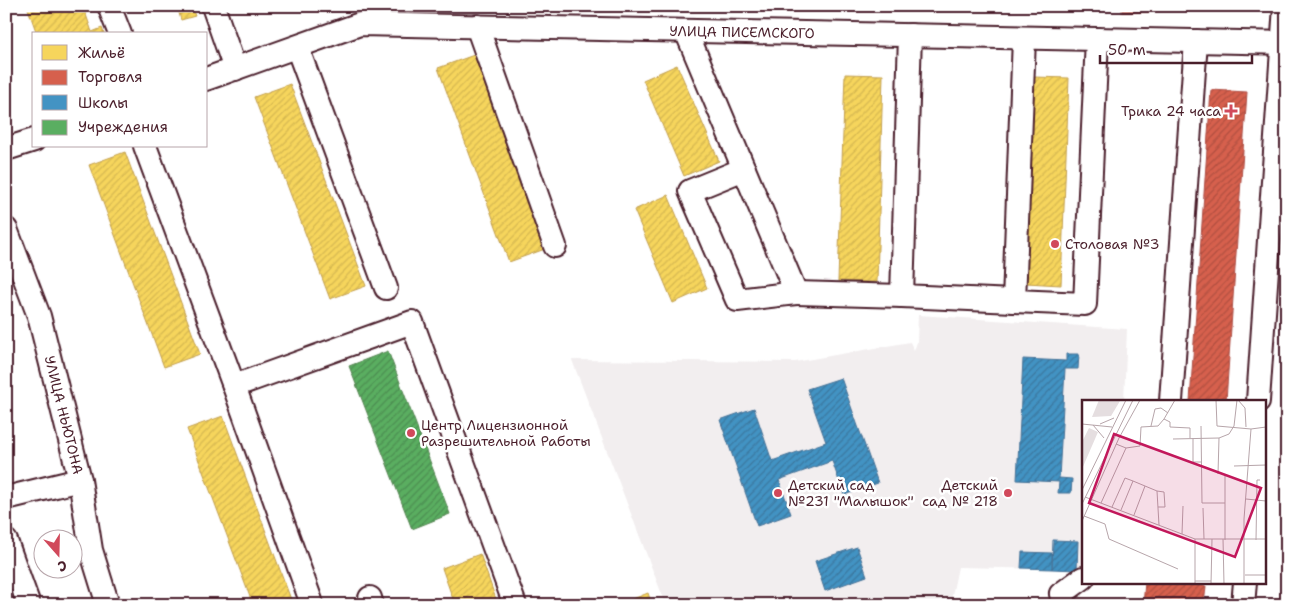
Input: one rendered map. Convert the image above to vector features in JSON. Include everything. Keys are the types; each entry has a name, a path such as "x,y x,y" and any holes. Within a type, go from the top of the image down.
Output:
{"street":[{"path":"109,6 119,32"},
{"path":"213,6 235,69"},
{"path":"1258,400 1285,43 1284,6"},
{"name":"УЛИЦА ПИСЕМСКОГО","path":"208,78 297,47 357,15 477,26 1285,43"},
{"path":"477,26 555,246"},
{"path":"686,31 796,293"},
{"path":"902,296 910,35"},
{"path":"1014,301 1024,38"},
{"path":"744,168 690,191 737,300 796,293 1085,304 1097,39"},
{"path":"1171,400 1196,41"},
{"path":"297,47 386,288"},
{"path":"6,149 32,141"},
{"path":"146,148 311,601"},
{"name":"УЛИЦА НЬЮТОНА","path":"6,229 39,316 80,480 91,550 108,605"},
{"path":"234,386 412,322 515,605"},
{"path":"6,498 80,480"},
{"path":"6,541 29,605"},
{"path":"1064,605 1060,594 1082,579"},
{"path":"1243,605 1245,584"}],"shaded area":[{"name":"Детский сад №231 \"Малышок\"","path":"918,315 1127,329 1124,400 1082,400 1082,570 958,567 950,605 666,605 572,360 795,362 910,342 914,351 917,342"}],"building: Жильё":[{"path":"27,6 83,6 92,32 36,32"},
{"path":"177,6 191,6 195,16 181,20"},
{"path":"102,28 103,32 92,32"},
{"path":"474,55 545,249 509,262 438,68"},
{"path":"677,65 719,161 684,176 643,80"},
{"path":"845,74 883,75 877,282 838,281"},
{"path":"1034,77 1069,78 1061,285 1026,283"},
{"path":"290,84 366,286 330,299 254,97"},
{"path":"125,152 200,354 164,367 89,165"},
{"path":"668,195 707,288 673,303 634,210"},
{"path":"223,416 293,605 253,605 187,429"},
{"path":"480,554 498,605 455,605 442,568"},
{"path":"648,593 652,605 618,605"}],"building: Торговля":[{"path":"1122,6 1149,6 1149,12 1122,12"},
{"path":"1211,90 1247,92 1226,400 1190,400"},
{"path":"1145,584 1206,586 1204,605 1143,605"}],"building: Школы":[{"path":"1066,354 1079,354 1078,369 1065,369 1059,478 1072,479 1071,493 1058,493 1059,482 1017,480 1023,359 1066,361"},
{"path":"841,378 878,483 844,495 832,461 779,480 791,514 757,526 720,420 754,408 772,461 826,442 807,389"},
{"path":"1053,540 1078,541 1077,570 1052,569"},
{"path":"857,547 867,576 825,591 815,561"},
{"path":"1022,552 1052,553 1052,569 1021,568"}],"building: Учреждения":[{"path":"388,351 450,514 412,529 349,366"}],"place":[{"name":"Трика 24 часа","path":"1231,111"},
{"name":"Столовая №3","path":"1055,244"},
{"name":"Центр Лицензионной Разрешительной Работы","path":"411,433"},
{"name":"Детский сад №231 \"Малышок\"","path":"778,493"},
{"name":"Детский сад № 218","path":"1008,493"}]}
